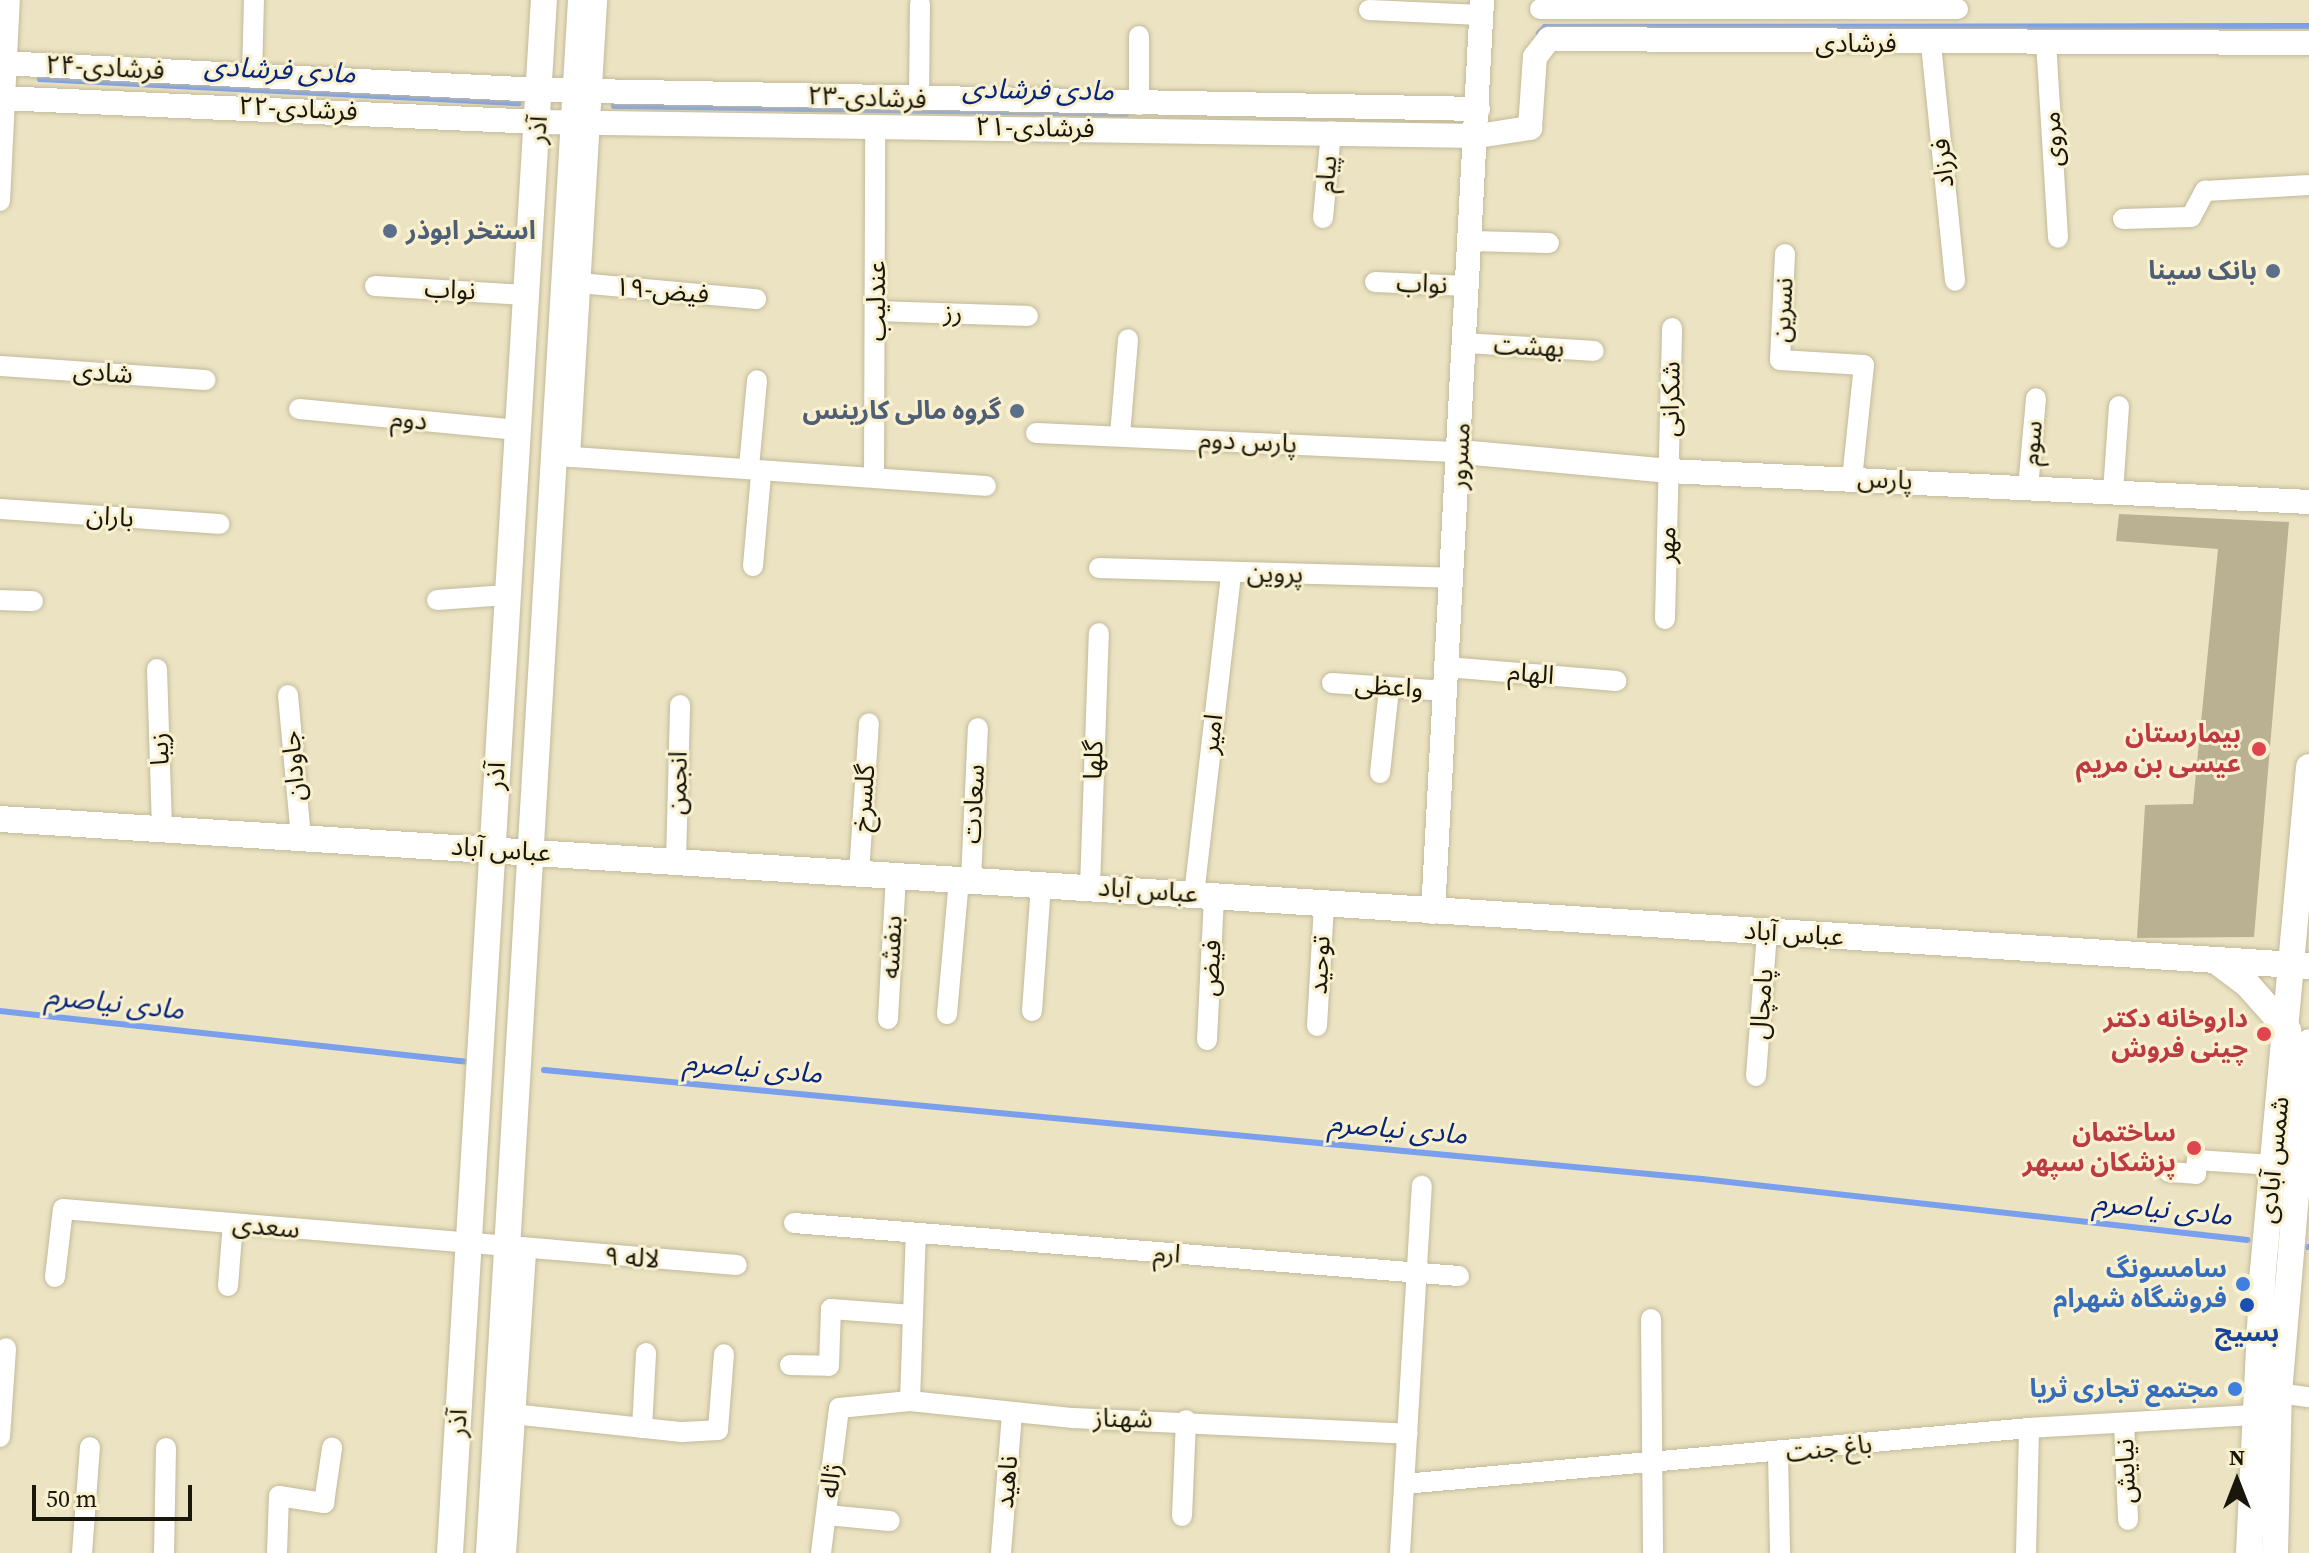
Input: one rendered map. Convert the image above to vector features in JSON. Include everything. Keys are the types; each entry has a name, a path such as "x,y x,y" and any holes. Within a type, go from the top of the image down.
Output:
{"main road":[{"name":"آذر","path":"450,1553 544,0"},
{"name":"آذر","path":"489,1553 506,1414 517,1250 520,1096 533,852 564,457 585,123 581,0"},
{"name":"شمس آبادی","path":"2275,1553 2279,1393 2302,966 2309,767"},
{"name":"عباس آباد","path":"0,819 2302,966"},
{"path":"2215,960 2247,984 2298,1036"},
{"name":"شمس آبادی","path":"2249,1553 2253,1415 2272,1165 2298,1036"},
{"path":"479,1093 520,1096"}],"street":[{"path":"0,201 2,63 10,0"},
{"path":"252,75 254,0"},
{"name":"آذر","path":"586,90 597,0"},
{"path":"919,99 920,4"},
{"path":"1369,10 1482,7"},
{"name":"مسرور","path":"1433,912 1461,452 1482,7"},
{"path":"1540,9 1958,9"},
{"path":"1816,9 1816,45"},
{"path":"1139,36 1139,105"},
{"name":"فرشادی","path":"1478,136 1530,128 1535,57 1549,39 1816,45 2046,41 2309,43"},
{"name":"مروی","path":"2046,41 2058,238"},
{"name":"فرزاد","path":"1931,44 1955,281"},
{"name":"۲۴-فرشادی","path":"2,63 586,90"},
{"name":"۲۳-فرشادی","path":"586,90 1139,105 1478,109"},
{"name":"۲۲-فرشادی","path":"2,98 585,123"},
{"name":"۲۱-فرشادی","path":"585,123 1331,131 1478,136"},
{"name":"عندلیب","path":"874,476 878,311 875,127"},
{"name":"پیام","path":"1323,218 1331,131"},
{"path":"2123,219 2191,217 2205,191 2309,185"},
{"path":"1471,241 1549,243"},
{"name":"نسرین","path":"1785,254 1780,360 1864,365 1852,479"},
{"name":"نواب","path":"1375,282 1468,286"},
{"name":"۱۹-فیض","path":"574,283 756,299"},
{"name":"نواب","path":"375,286 526,295"},
{"name":"رز","path":"878,311 1028,316"},
{"name":"شکرانی","path":"1669,471 1672,328"},
{"path":"1120,435 1128,339"},
{"name":"بهشت","path":"1465,343 1594,351"},
{"name":"شادی","path":"0,366 206,380"},
{"path":"753,566 757,380"},
{"name":"سوم","path":"2028,488 2036,398"},
{"path":"2113,492 2119,406"},
{"name":"دوم","path":"299,409 518,430"},
{"name":"پارس دوم","path":"1036,433 1461,452"},
{"name":"پارس","path":"1461,452 1669,471 2309,502"},
{"path":"564,457 986,486"},
{"name":"مهر","path":"1665,619 1669,471"},
{"name":"باران","path":"0,509 219,524"},
{"name":"پروین","path":"1099,568 1451,578"},
{"name":"امیر","path":"1204,895 1231,573"},
{"path":"437,600 507,595"},
{"path":"0,600 33,601"},
{"name":"گلها","path":"1090,887 1099,633"},
{"name":"زیبا","path":"157,669 162,828"},
{"name":"الهام","path":"1447,679 1616,681"},
{"name":"واعظی","path":"1332,683 1389,689 1447,679"},
{"path":"1380,773 1389,689"},
{"name":"جاودان","path":"288,695 301,837"},
{"name":"انجمن","path":"676,862 680,705"},
{"name":"گلسرخ","path":"859,873 869,723"},
{"name":"سعادت","path":"947,1014 965,879 978,728"},
{"name":"بنفشه","path":"888,1019 896,875"},
{"path":"1032,1011 1041,885"},
{"name":"فیض","path":"1204,895 1207,1040"},
{"name":"توحید","path":"1317,1026 1324,904"},
{"name":"پامچال","path":"1756,1076 1767,932"},
{"path":"2169,1172 2196,1174 2197,1160 2272,1165"},
{"path":"1400,1553 1422,1186"},
{"name":"سعدی","path":"55,1277 63,1209 517,1250"},
{"path":"228,1286 233,1223"},
{"name":"ارم","path":"794,1223 1459,1276"},
{"path":"910,1401 916,1233"},
{"name":"۹ لاله","path":"517,1250 737,1265"},
{"path":"790,1365 829,1366 831,1309 913,1315"},
{"path":"1651,1319 1648,1466 1653,1553"},
{"path":"0,1437 6,1348"},
{"path":"642,1428 646,1353"},
{"path":"506,1414 642,1428 718,1430 724,1354"},
{"path":"2279,1393 2309,1397"},
{"name":"شهناز","path":"839,1408 910,1401 1012,1412 1408,1434"},
{"name":"ژاله","path":"821,1553 839,1408"},
{"name":"ناهید","path":"1001,1553 1012,1412"},
{"name":"آذر","path":"506,1414 506,1553"},
{"name":"باغ جنت","path":"1404,1484 1648,1466 2029,1428 2253,1415"},
{"path":"1182,1516 1186,1420"},
{"name":"نیایش","path":"2124,1423 2128,1520"},
{"path":"2026,1553 2029,1428"},
{"path":"82,1553 90,1447"},
{"path":"164,1553 166,1448"},
{"path":"277,1553 279,1496 324,1503 332,1448"},
{"path":"1778,1454 1780,1553"},
{"path":"827,1515 890,1521"}],"building":[{"path":"2119,514 2289,522 2254,937 2137,938 2145,805 2193,804 2218,549 2116,541"}],"waterway":[{"name":"مادی فرشادی","path":"1539,33 1545,27 2309,26"},
{"name":"مادی فرشادی","path":"40,79 518,103"},
{"name":"مادی فرشادی","path":"614,106 1126,114"},
{"name":"مادی نیاصرم","path":"0,1011 464,1061"},
{"name":"مادی نیاصرم","path":"544,1070 1702,1179 2248,1240"}],"place":[{"name":"استخر ابوذر","path":"390,231"},
{"name":"بانک سینا","path":"2273,271"},
{"name":"گروه مالی کارینس","path":"1017,411"},
{"name":"بیمارستان عیسی بن مریم","path":"2259,749"},
{"name":"داروخانه دکتر چینی فروش","path":"2264,1034"},
{"name":"ساختمان پزشکان سپهر","path":"2194,1148"},
{"name":"سامسونگ فروشگاه شهرام","path":"2243,1284"},
{"name":"بسیج","path":"2247,1305"},
{"name":"مجتمع تجاری ثریا","path":"2235,1389"}]}
